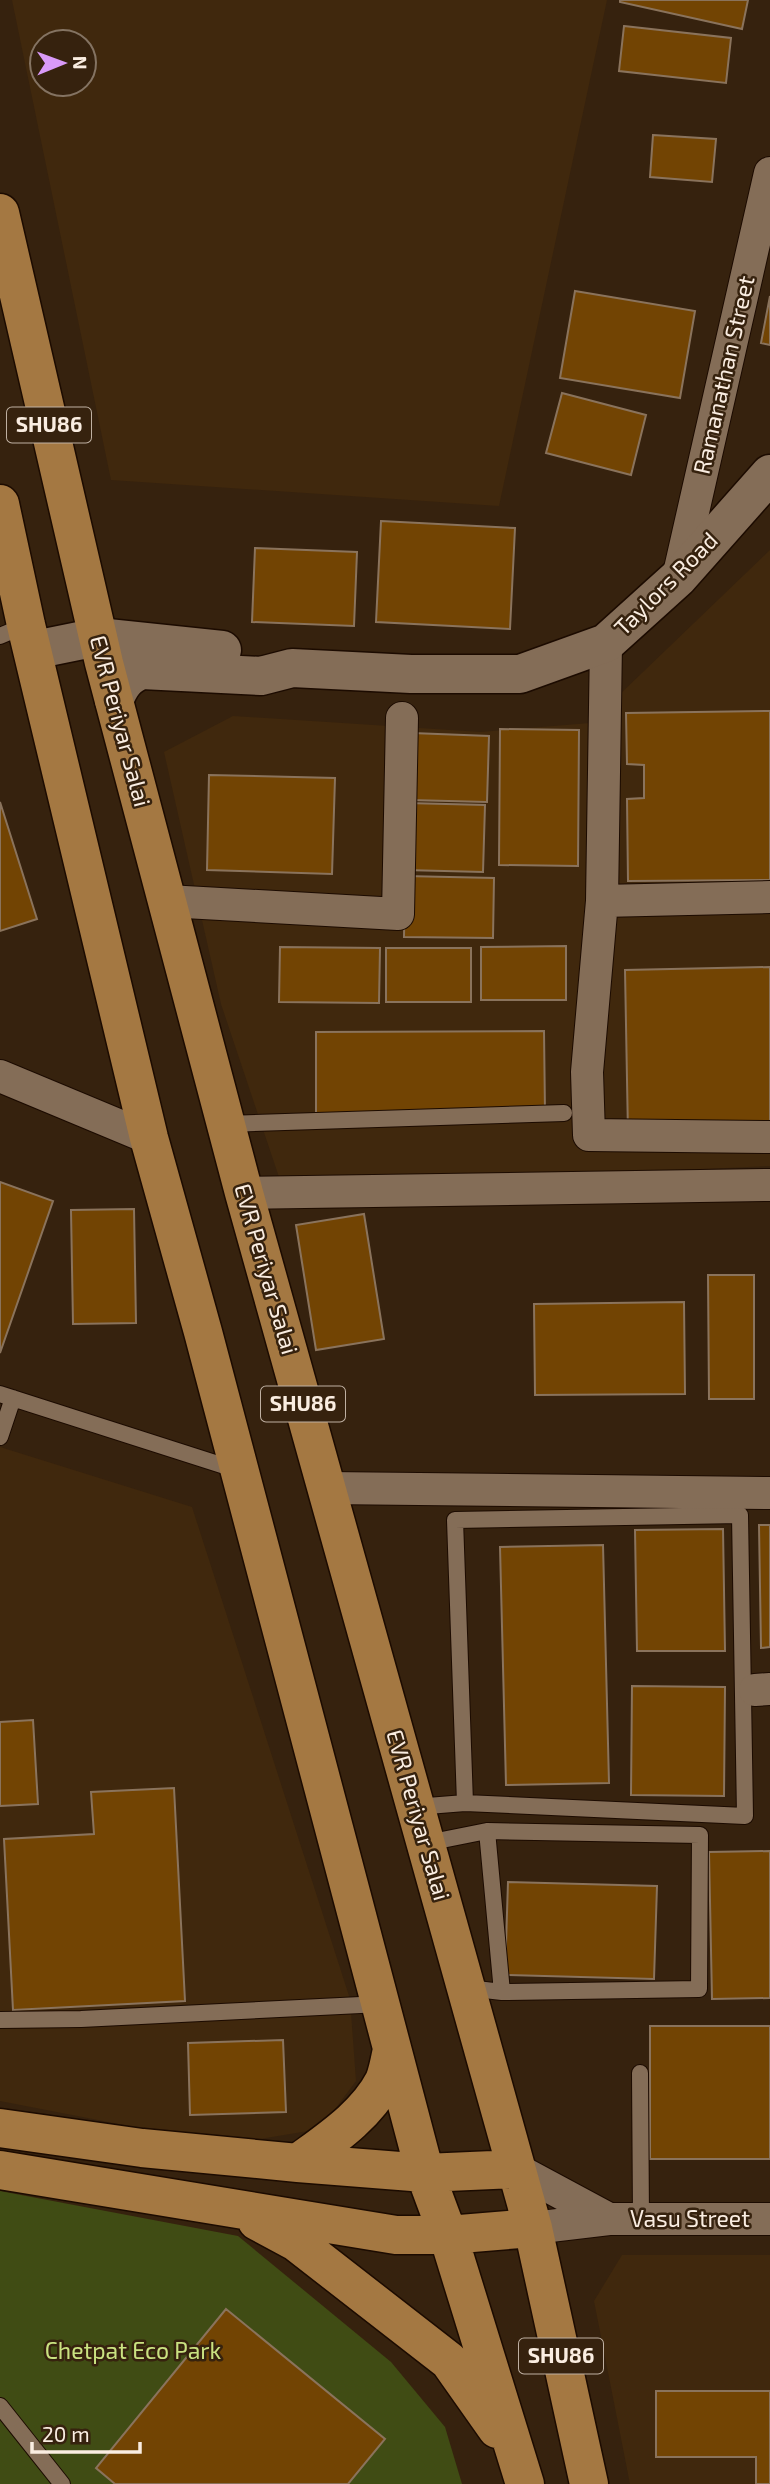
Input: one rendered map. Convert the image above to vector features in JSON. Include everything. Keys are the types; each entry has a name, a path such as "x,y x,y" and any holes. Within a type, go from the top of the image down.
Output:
{"main road":[{"name":"EVR Periyar Salai","path":"0,213 98,637 244,1193 415,1807 484,1990 516,2169 533,2228 589,2484"},
{"name":"SHU86","path":"0,505 20,637 149,1138 425,2173 448,2235 520,2468"},
{"path":"298,2163 341,2130 371,2102 385,2079 392,2049"},
{"path":"0,2128 142,2148 298,2163 425,2173 516,2169"},
{"path":"0,2170 396,2235 448,2235 533,2228"},
{"path":"234,2208 296,2242 449,2361 520,2468"}],"street":[{"name":"Ramanathan Street","path":"678,578 770,173"},
{"name":"Taylors Road","path":"114,700 129,674 142,670 261,676 292,668 411,674 520,674 606,643 678,578 770,474"},
{"name":"Taylors Road","path":"20,637 98,637 264,654 292,668"},
{"path":"606,643 602,901 587,1072 589,1135 770,1137"},
{"path":"167,901 398,914 402,718"},
{"path":"602,901 770,897"},
{"path":"0,1076 149,1138"},
{"path":"244,1193 770,1185"},
{"path":"327,1488 770,1493"},
{"name":"Vasu Street","path":"516,2169 609,2219"},
{"name":"Vasu Street","path":"533,2228 609,2219 770,2219"}],"lane":[{"path":"226,1124 564,1113"},
{"path":"0,1437 7,1396 239,1471"},
{"path":"415,1807 465,1803 745,1816 740,1515 455,1520 465,1803"},
{"path":"427,1843 487,1831 700,1835 699,1989 484,1990 487,1831"},
{"path":"0,2020 81,2019 381,2004"},
{"path":"640,2073 641,2219"},
{"path":"0,2406 62,2484"}],"shaded area":[{"path":"12,0 607,0 499,506 111,480 32,98 98,98 98,28 28,28 28,78"},
{"path":"770,550 770,1166 595,1174 280,1180 221,1004 164,752 233,716 481,732 590,723"},
{"path":"0,1447 192,1507 350,1999 356,2081 320,2129 242,2142 165,2133 0,2101"},
{"path":"622,2255 770,2255 770,2484 630,2484 594,2301"}],"green space":[{"name":"Chetpat Eco Park","path":"0,2191 238,2236 391,2362 445,2427 462,2484 0,2484"}],"building":[{"path":"620,0 748,0 742,29"},
{"path":"624,26 731,38 726,83 619,71"},
{"path":"653,135 716,139 712,182 650,177"},
{"path":"575,291 695,311 680,398 560,378"},
{"path":"770,296 770,345 761,343"},
{"path":"562,393 646,415 631,475 546,453"},
{"path":"381,521 515,528 510,629 376,622"},
{"path":"255,548 357,552 354,626 252,622"},
{"path":"770,711 770,880 628,881 627,799 644,798 644,765 627,764 626,713"},
{"path":"500,729 579,730 578,866 499,865"},
{"path":"412,733 489,736 487,802 410,800"},
{"path":"209,775 335,778 332,874 207,870"},
{"path":"0,802 37,919 0,931"},
{"path":"407,803 485,805 483,872 405,870"},
{"path":"405,876 494,878 493,938 404,937"},
{"path":"566,946 566,1000 481,1000 481,947"},
{"path":"280,947 380,948 379,1003 279,1002"},
{"path":"386,948 471,948 471,1002 386,1002"},
{"path":"770,967 770,1131 628,1134 625,970"},
{"path":"544,1031 545,1113 316,1114 316,1032"},
{"path":"0,1182 53,1201 0,1353"},
{"path":"134,1209 136,1323 73,1324 71,1210"},
{"path":"364,1214 384,1339 316,1350 296,1225"},
{"path":"708,1275 754,1275 754,1399 709,1399"},
{"path":"684,1302 685,1394 535,1395 534,1304"},
{"path":"759,1525 770,1525 770,1647 761,1648"},
{"path":"723,1529 725,1651 637,1651 635,1530"},
{"path":"603,1545 609,1783 506,1785 500,1547"},
{"path":"632,1686 725,1687 724,1796 631,1795"},
{"path":"33,1720 38,1804 0,1806 0,1722"},
{"path":"174,1788 185,2001 13,2010 4,1839 94,1834 91,1792"},
{"path":"770,1851 770,1998 712,1999 709,1852"},
{"path":"508,1882 657,1886 654,1979 505,1975"},
{"path":"650,2026 770,2026 770,2159 650,2159"},
{"path":"283,2040 286,2112 190,2115 188,2043"},
{"path":"226,2309 385,2439 348,2484 115,2484 96,2468"},
{"path":"656,2391 770,2391 770,2484 756,2484 756,2457 656,2457"}]}
